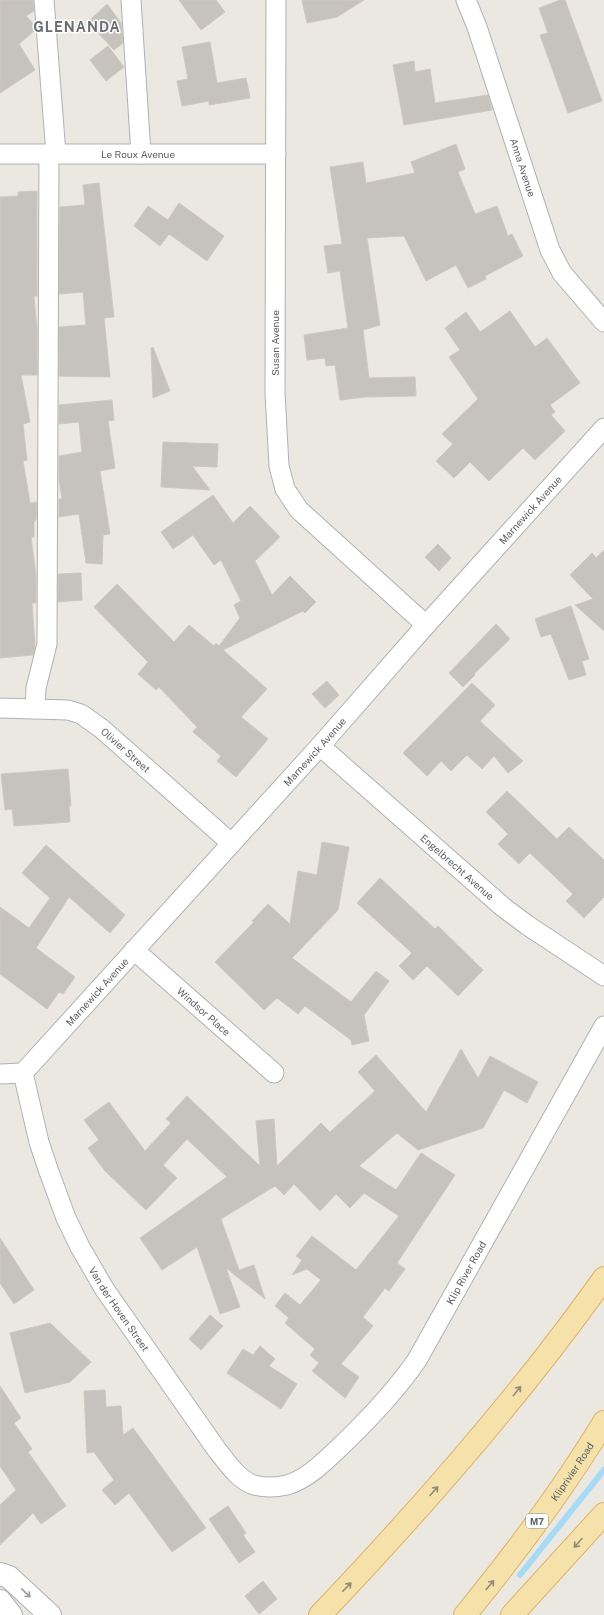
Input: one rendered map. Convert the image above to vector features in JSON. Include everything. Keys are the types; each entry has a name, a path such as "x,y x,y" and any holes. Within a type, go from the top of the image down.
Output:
{"main road":[{"path":"320,1615 380,1552 490,1425 578,1314 604,1278"},
{"name":"Kliprivier Road","path":"465,1615 496,1578 536,1523 604,1422"},
{"path":"512,1615 604,1514"},
{"path":"3,1579 50,1615"},
{"path":"0,1601 11,1615"}],"street":[{"path":"35,708 36,688 47,644 53,154 44,0"},
{"path":"131,0 141,154"},
{"name":"Susan Avenue","path":"276,0 275,394 279,466 285,489 299,510 426,624"},
{"name":"Anna Avenue","path":"466,0 477,27 550,250 562,273 604,322"},
{"name":"Le Roux Avenue","path":"0,154 276,154"},
{"name":"Marnewick Avenue","path":"23,1073 320,746 426,624 604,428"},
{"name":"Olivier Street","path":"0,708 68,710 81,714 92,720 231,843"},
{"name":"Engelbrecht Avenue","path":"320,746 503,907 527,925 604,976"},
{"name":"Windsor Place","path":"134,950 274,1072"},
{"name":"Klip River Road","path":"287,1485 312,1472 328,1458 374,1414 400,1384 425,1346 604,1026"},
{"path":"0,1074 23,1073"},
{"name":"Van der Hoven Street","path":"23,1073 39,1142 48,1169 80,1247 105,1290 217,1450 233,1469 254,1485 287,1485"}],"building":[{"path":"0,0 33,0 34,11 26,16 35,26 35,30 19,44 35,70 0,93"},
{"path":"179,0 216,0 225,12 201,30"},
{"path":"302,0 364,0 337,17 307,23"},
{"path":"560,0 565,0 602,101 568,113 540,35 548,33 539,8"},
{"path":"107,4 121,23 123,43 114,50 88,22"},
{"path":"210,42 217,83 246,78 250,98 209,105 209,101 182,106 177,81 188,79 182,47"},
{"path":"108,46 124,67 106,81 90,60"},
{"path":"414,61 415,72 430,69 435,103 488,95 492,110 404,125 393,65"},
{"path":"456,144 465,169 458,172 475,214 497,206 508,236 512,234 523,256 485,276 486,279 468,288 456,265 426,281 404,236 367,238 380,325 363,330 369,378 415,377 416,396 365,397 340,400 335,365 326,366 325,358 307,360 304,335 348,328 340,271 328,273 324,246 342,244 330,167 363,162 366,183 415,173 411,162"},
{"path":"99,183 114,317 104,318 110,377 59,376 59,327 86,325 83,292 59,294 60,207 85,205 83,185"},
{"path":"37,191 37,296 34,296 37,329 37,375 21,375 30,422 23,424 27,460 23,461 30,503 37,502 36,520 34,521 34,537 31,537 36,576 36,603 32,603 35,646 33,655 0,658 0,197 18,196 18,192"},
{"path":"179,203 224,236 207,261 169,234 160,246 134,226 148,206 168,220"},
{"path":"510,311 535,347 547,338 580,383 550,405 555,412 551,415 565,431 535,460 523,448 489,481 470,462 454,478 436,461 453,444 442,434 478,399 449,357 460,350 445,328 466,312 480,332"},
{"path":"153,347 170,391 153,398 151,348"},
{"path":"112,400 114,420 108,421 115,468 100,471 110,534 103,535 102,564 86,563 79,514 59,517 59,499 62,499 59,479 59,456 82,452 79,422 59,424 59,405"},
{"path":"163,442 218,444 217,467 192,466 210,490 161,487"},
{"path":"213,495 233,523 250,506 280,537 255,561 272,595 290,576 316,602 305,613 303,611 223,650 267,689 241,717 268,739 236,777 217,761 221,756 193,732 197,727 159,687 156,690 138,674 148,662 94,607 117,584 174,642 189,625 214,646 216,643 219,646 240,618 234,605 241,601 221,560 214,565 193,535 173,549 161,532"},
{"path":"438,544 451,558 439,571 425,557"},
{"path":"604,550 604,631 575,605 593,599 570,575 592,553 596,558"},
{"path":"81,573 82,600 58,602 58,574"},
{"path":"571,606 589,659 582,661 586,675 569,680 551,634 541,637 535,619"},
{"path":"496,624 510,639 474,674 475,675 463,687 449,673"},
{"path":"327,681 339,695 325,708 312,694"},
{"path":"472,683 495,705 480,721 523,761 508,773 494,756 482,769 467,755 451,771 441,761 427,776 403,753"},
{"path":"68,769 71,806 69,806 70,822 14,826 12,809 5,810 1,774"},
{"path":"507,791 557,839 569,827 604,860 604,897 584,918 566,901 573,894 530,853 519,864 498,844 508,834 486,812"},
{"path":"322,842 349,847 338,910 292,958 351,1002 376,971 389,981 364,1015 369,1041 352,1045 351,1040 305,1006 298,1014 277,998 264,1010 215,962 254,922 252,921 268,904 290,924 298,871 317,875"},
{"path":"46,845 125,915 110,933 69,897 36,948 75,977 63,994 59,992 47,1009 0,974 0,907 29,928 50,898 22,873"},
{"path":"380,878 435,929 438,926 483,970 458,996 427,966 413,980 399,966 412,953 357,903"},
{"path":"461,1049 478,1078 490,1056 538,1082 527,1103 504,1090 483,1128 418,1150 397,1133 359,1166 396,1190 421,1153 455,1175 397,1263 405,1269 389,1291 385,1288 363,1317 373,1326 341,1364 359,1377 345,1398 312,1371 319,1363 310,1355 315,1349 285,1323 289,1318 275,1306 285,1293 300,1305 321,1280 307,1269 292,1275 302,1260 296,1256 312,1236 356,1270 399,1216 364,1193 350,1208 336,1194 320,1211 294,1184 284,1195 275,1186 221,1219 239,1270 254,1265 265,1299 226,1268 240,1307 220,1314 197,1247 162,1270 140,1238 227,1177 187,1139 163,1165 177,1178 146,1210 105,1171 88,1148 99,1140 84,1120 109,1102 145,1151 171,1123 166,1119 187,1096 260,1166 256,1121 274,1119 277,1166 321,1123 330,1132 375,1091 358,1072 376,1055 426,1112"},
{"path":"0,1238 34,1290 14,1304 0,1283"},
{"path":"210,1315 223,1326 201,1350 189,1339"},
{"path":"50,1323 91,1362 70,1382 25,1393 10,1333"},
{"path":"260,1346 275,1359 269,1366 297,1384 281,1409 227,1373 243,1349 253,1355"},
{"path":"0,1386 21,1418 14,1423 32,1449 28,1452 66,1506 41,1524 33,1513 0,1545 0,1505 16,1490 0,1466"},
{"path":"105,1390 106,1407 121,1406 123,1435 133,1428 206,1528 172,1552 129,1493 115,1505 102,1490 114,1480 94,1452 87,1453 84,1391"},
{"path":"228,1506 246,1533 243,1535 255,1552 239,1563 209,1519"},
{"path":"263,1581 277,1599 259,1614 245,1596"}],"waterway":[{"path":"520,1575 604,1470"}],"district":[{"name":"GLENANDA","path":"77,27"}]}
